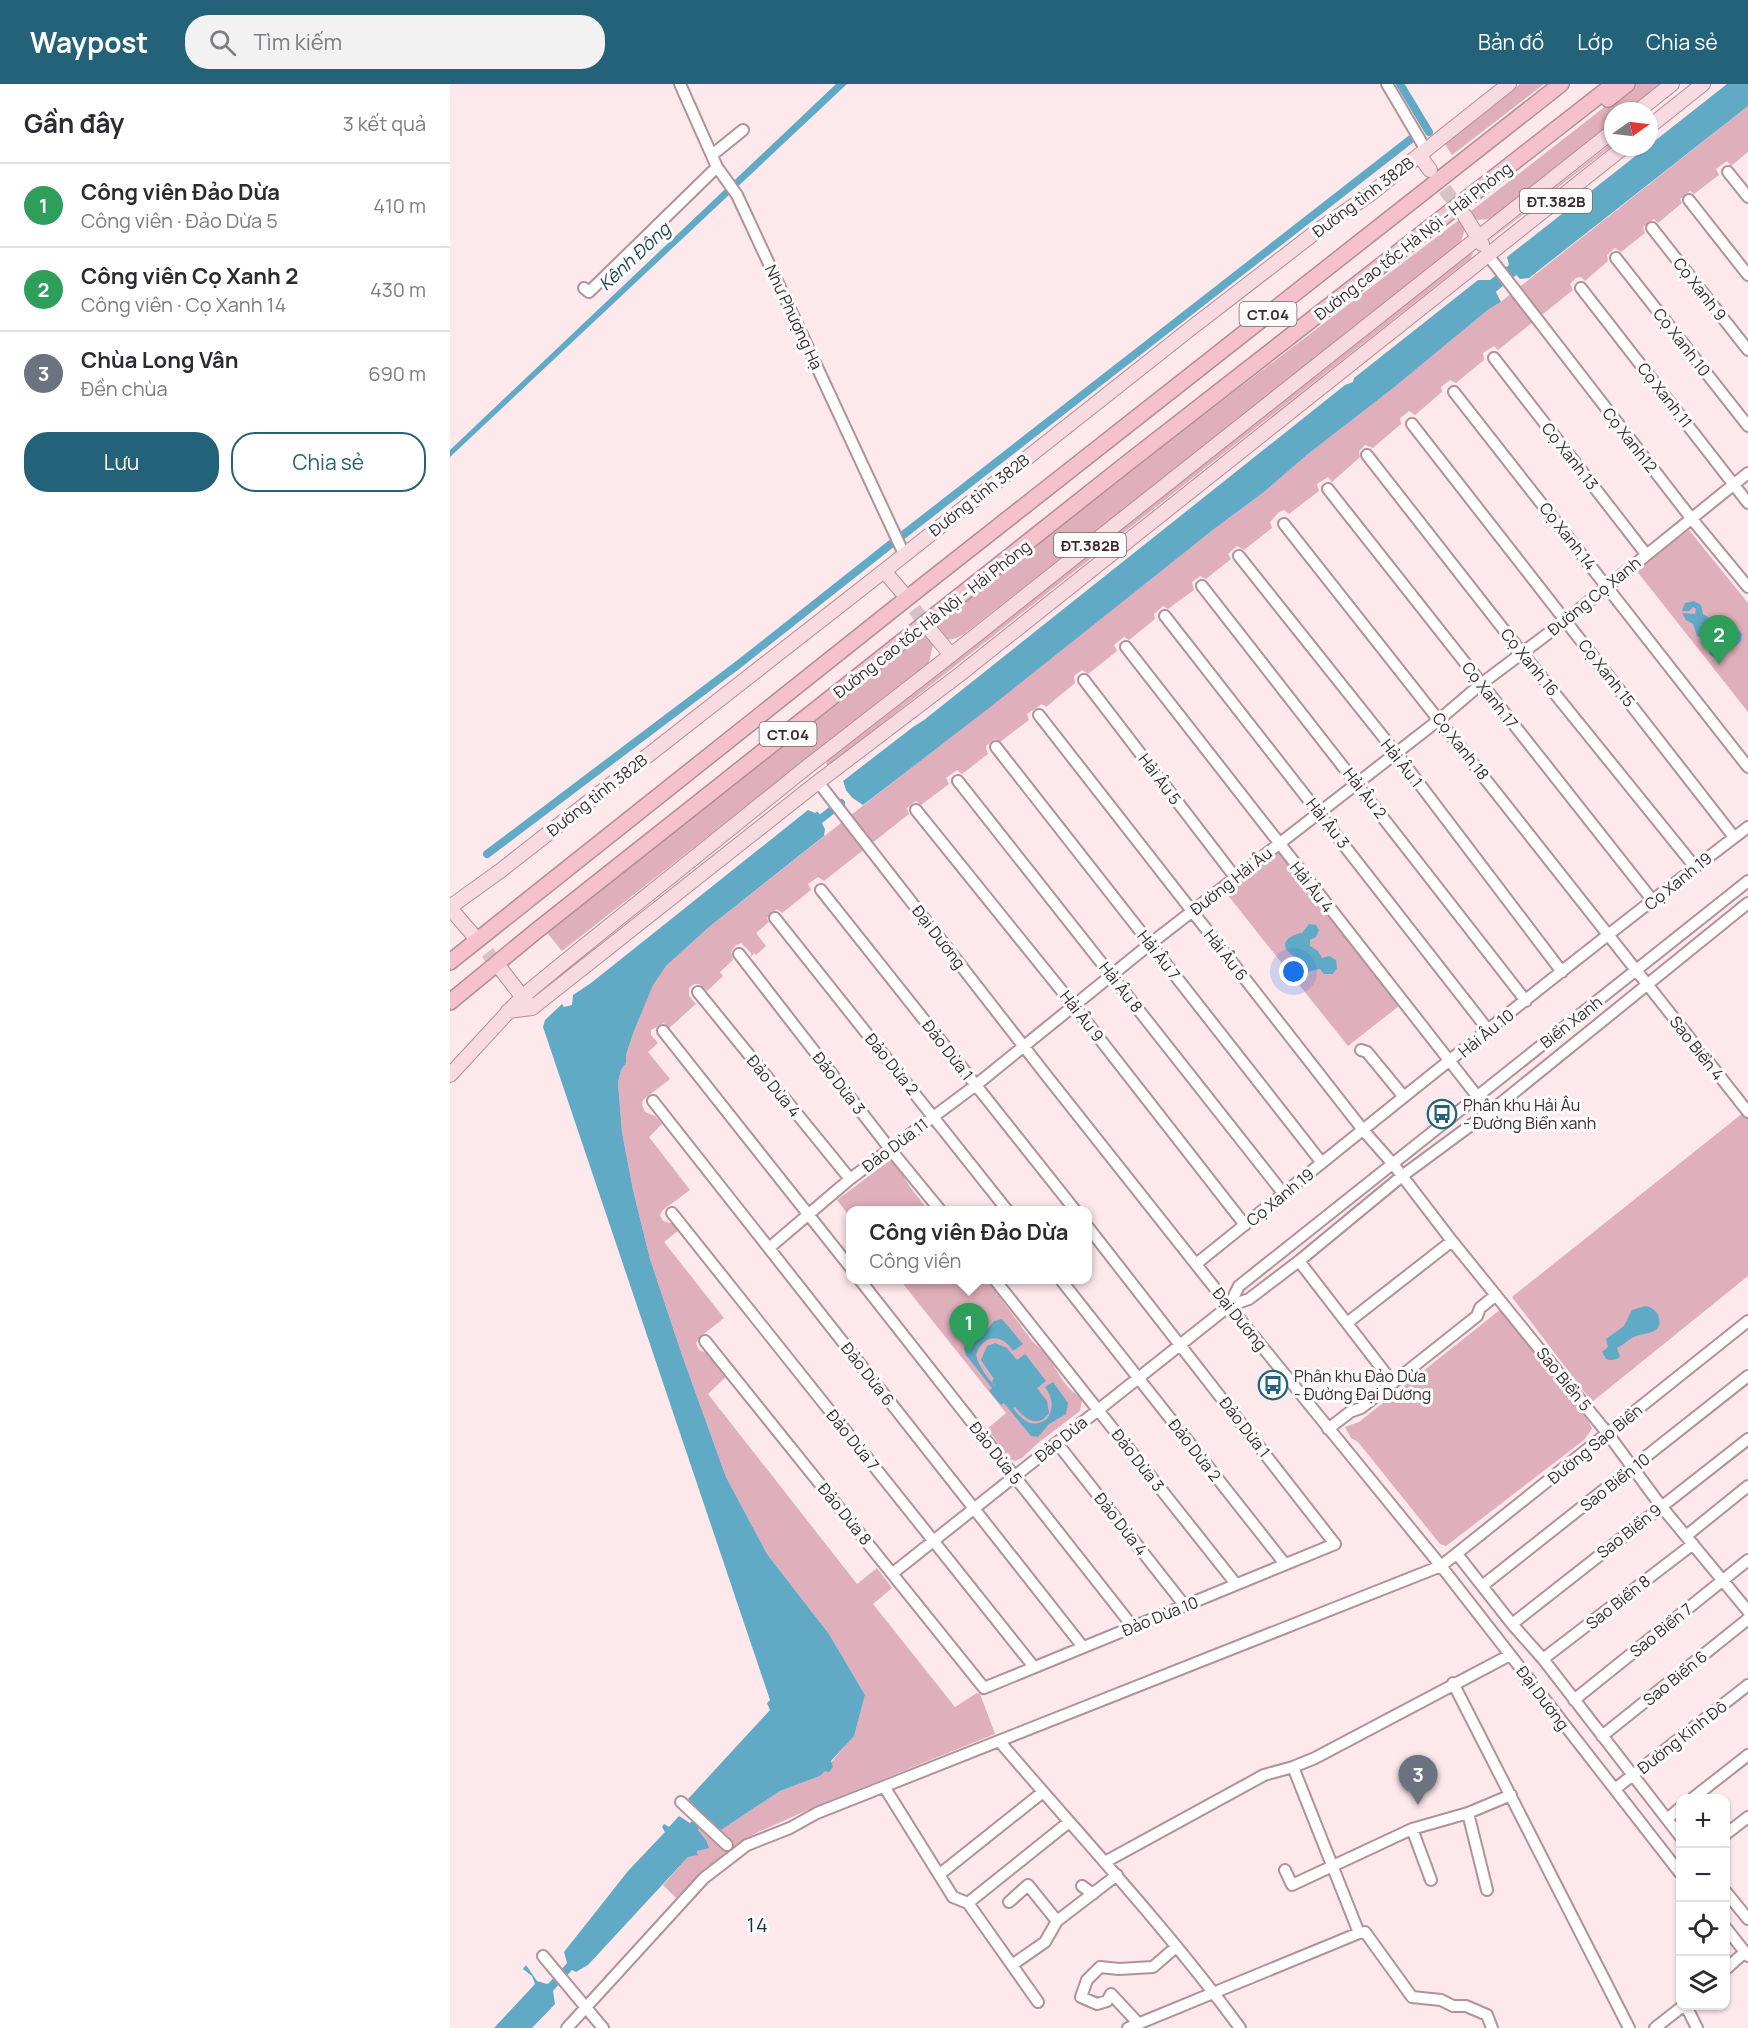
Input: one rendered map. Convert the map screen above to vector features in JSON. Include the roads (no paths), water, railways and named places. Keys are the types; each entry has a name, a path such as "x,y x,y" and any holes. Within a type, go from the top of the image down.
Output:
{"highway":[{"path":"976,545 1548,84"},
{"name":"Đường cao tốc Hà Nội - Hải Phòng","path":"450,962 1561,84"},
{"name":"Đường cao tốc Hà Nội - Hải Phòng","path":"450,1002 535,932 1125,465 1614,84"},
{"path":"1125,465 1407,256 1627,84"}],"main road":[{"name":"Đường tỉnh 382B","path":"450,907 500,871 884,571 1199,321 1423,153 1509,84"},
{"path":"1649,102 1672,84"},
{"path":"1658,120 1703,84"},
{"name":"ĐT.382B","path":"450,1075 523,996 807,767 1604,138"},
{"path":"1423,153 1430,170"},
{"name":"ĐT.382B","path":"532,1008 818,782 958,675 1612,156"},
{"path":"1465,216 1479,238 1486,255"},
{"path":"884,571 902,592"},
{"path":"927,626 951,655"},
{"path":"807,767 818,782"},
{"path":"450,907 474,936"},
{"path":"500,968 532,1008 508,1011"}],"street":[{"name":"Như Phượng Hạ","path":"680,84 717,167 737,195 904,554"},
{"path":"1387,84 1423,153"},
{"path":"712,155 743,130"},
{"path":"584,288 589,292 717,167"},
{"path":"1728,172 1748,197"},
{"path":"1689,200 1748,274"},
{"name":"Cọ Xanh 9","path":"1652,228 1748,350"},
{"name":"Cọ Xanh12","path":"1486,255 1691,518 1748,587"},
{"name":"Cọ Xanh 10","path":"1616,258 1748,426"},
{"name":"Cọ Xanh 11","path":"1581,288 1748,503"},
{"name":"Cọ Xanh 13","path":"1494,358 1646,554"},
{"name":"Cọ Xanh 14","path":"1454,392 1748,767"},
{"name":"Cọ Xanh 15","path":"1412,424 1734,837"},
{"name":"Cọ Xanh 16","path":"1367,455 1695,867"},
{"name":"Đường Cọ Xanh","path":"1440,719 1748,473"},
{"name":"Cọ Xanh 17","path":"1328,489 1653,901"},
{"name":"Cọ Xanh 18","path":"1284,524 1636,970"},
{"name":"Hải Âu 1","path":"1239,556 1396,753 1562,972"},
{"name":"Hải Âu 2","path":"1202,585 1526,1001"},
{"name":"Hải Âu 3","path":"1165,616 1489,1030"},
{"name":"Hải Âu 4","path":"1126,647 1278,844 1478,1096"},
{"name":"Hải Âu 5","path":"1084,680 1235,877"},
{"name":"Hải Âu 6","path":"1039,715 1363,1130 1393,1164"},
{"name":"Đường Hải Âu","path":"1025,1047 1150,944 1440,719"},
{"name":"Hải Âu 7","path":"996,747 1322,1163"},
{"name":"Hải Âu 8","path":"958,781 1283,1193"},
{"name":"Đại Dương","path":"818,782 1229,1306 1441,1566 1676,1868"},
{"name":"Hải Âu 9","path":"916,810 1074,1006 1245,1225"},
{"name":"Cọ Xanh 19","path":"1609,936 1748,827"},
{"name":"Biển Xanh","path":"1229,1306 1239,1286 1748,882"},
{"name":"Đảo Dừa 1","path":"821,890 1072,1206"},
{"name":"Biển Xanh","path":"1229,1306 1249,1299 1299,1261 1402,1176 1501,1103 1748,903"},
{"name":"Đảo Dừa 2","path":"775,918 1004,1206"},
{"name":"Hải Âu 10","path":"1363,1130 1609,936"},
{"name":"Đảo Dừa 3","path":"739,954 937,1206"},
{"name":"Sao Biển 4","path":"1636,970 1748,1112"},
{"name":"Đảo Dừa 4","path":"698,992 850,1179"},
{"path":"663,1031 846,1262"},
{"name":"Đảo Dừa 11","path":"769,1248 850,1179 1025,1047"},
{"path":"1361,1050 1367,1052 1404,1097"},
{"name":"Đảo Dừa 6","path":"653,1101 1083,1647"},
{"name":"Cọ Xanh 19","path":"1196,1264 1363,1130"},
{"path":"1393,1164 1402,1176"},
{"name":"Sao Biển 5","path":"1402,1176 1634,1467 1661,1506 1748,1611"},
{"name":"Đảo Dừa 7","path":"672,1213 1034,1667"},
{"name":"Đảo Dừa 1","path":"1092,1232 1335,1544"},
{"path":"1347,1323 1452,1240"},
{"path":"1299,1261 1393,1383"},
{"name":"Đảo Dừa 5","path":"863,1284 1133,1627"},
{"name":"Đảo Dừa 3","path":"998,1284 1236,1584"},
{"name":"Đảo Dừa 2","path":"1064,1284 1285,1564"},
{"path":"1328,1429 1350,1412 1362,1408 1477,1316 1480,1308 1496,1295"},
{"name":"Đảo Dừa","path":"893,1573 1229,1306"},
{"name":"Đường Sao Biển","path":"567,2028 704,1878 747,1845 790,1828 817,1813 1441,1566 1748,1321"},
{"name":"Đảo Dừa 8","path":"705,1341 984,1688"},
{"name":"Sao Biển 10","path":"1482,1586 1748,1376"},
{"name":"Sao Biển 9","path":"1512,1624 1748,1439"},
{"name":"Đảo Dừa 4","path":"1057,1443 1185,1606"},
{"name":"Sao Biển 8","path":"1543,1659 1689,1540 1748,1486"},
{"name":"Đảo Dừa 10","path":"984,1688 1335,1544"},
{"path":"1457,1554 1512,1624 1543,1659 1676,1831"},
{"name":"Sao Biển 7","path":"1574,1700 1748,1560"},
{"name":"Sao Biển 6","path":"1602,1736 1748,1619"},
{"path":"1105,1862 1264,1775 1315,1758 1510,1655"},
{"path":"1454,1683 1629,2028"},
{"name":"Đường Kinh Đô","path":"1615,1789 1748,1684"},
{"path":"1000,1742 1117,1875 1215,1993 1240,2028"},
{"path":"1698,1794 1748,1755"},
{"path":"1293,1767 1359,1933"},
{"path":"885,1788 940,1874 952,1897 968,1903 1038,2002"},
{"path":"940,1874 1042,1792"},
{"path":"1285,1870 1292,1885 1412,1829 1468,1813 1511,1795"},
{"path":"681,1802 727,1845"},
{"path":"1667,1819 1676,1811"},
{"path":"1468,1813 1487,1890"},
{"path":"1730,1830 1748,1817"},
{"path":"968,1903 1069,1821"},
{"path":"1412,1829 1431,1880"},
{"path":"1012,1965 1045,1942 1057,1921 1117,1875"},
{"path":"1010,1902 1028,1886 1057,1921"},
{"path":"1082,1886 1093,1894"},
{"path":"1730,1898 1748,1919"},
{"path":"1128,2028 1365,1932 1412,1997 1441,2000 1453,2006 1466,2006 1478,2010 1487,2015 1492,2028"},
{"path":"1730,1934 1746,1954 1730,1965"},
{"path":"1139,2024 1111,1994 1107,2001 1097,2004 1081,1997 1086,1980 1100,1967 1119,1970 1153,1967 1176,1947"},
{"path":"543,1956 603,2028"},
{"path":"1654,2028 1679,2010"},
{"path":"1687,2010 1697,2028"}],"water":[{"path":"836,84 847,84 450,457 450,450"},
{"path":"1727,84 1748,84 1748,106 1529,278 1520,279 1513,271 1493,286 1501,302 1489,309 1308,454 1264,492 863,805 851,797 819,818 825,829 824,836 709,927 666,966 653,985 634,1031 626,1055 626,1063 621,1070 618,1082 622,1132 650,1259 726,1477 767,1554 829,1634 865,1695 854,1736 831,1761 833,1767 829,1772 825,1771 820,1776 780,1791 721,1830 707,1819 698,1830 709,1848 697,1851 698,1855 688,1857 588,1965 576,1972 572,1970 553,1991 555,2004 532,2028 494,2028 535,1984 532,1976 523,1969 526,1965 537,1981 549,1983 567,1963 564,1952 628,1871 665,1832 662,1827 664,1824 669,1827 679,1816 690,1823 701,1813 688,1799 770,1710 767,1703 770,1700 543,1027 545,1020 562,1004 564,1007 572,1005 573,995 808,810 815,813 846,790 843,781 924,720 1345,385 1353,382 1354,378 1478,280 1490,280 1509,265 1507,257 1635,156 1658,156 1658,138"},
{"path":"1694,601 1701,605 1703,614 1711,619 1712,626 1718,626 1724,633 1730,627 1737,628 1742,634 1741,641 1736,646 1726,645 1725,653 1720,658 1710,655 1709,642 1697,636 1693,624 1686,620 1682,613 1695,614 1696,609 1693,607 1689,611 1682,611 1685,603"},
{"path":"1309,924 1316,925 1319,930 1316,937 1310,940 1310,946 1318,951 1322,958 1329,956 1336,960 1337,968 1333,974 1324,974 1320,969 1306,972 1300,967 1299,958 1286,949 1287,940 1302,933"},
{"path":"1646,1306 1657,1313 1658,1328 1636,1336 1617,1348 1620,1357 1612,1360 1606,1359 1602,1352 1608,1347 1606,1339 1624,1326 1632,1310"},
{"path":"1002,1319 1023,1344 1013,1351 1004,1341 998,1339 993,1338 983,1343 976,1355 989,1379 995,1386 992,1381 994,1379 981,1360 987,1346 995,1343 1007,1348 1017,1360 1025,1354 1046,1381 1037,1388 1047,1401 1049,1413 1045,1418 1036,1421 1027,1418 1015,1407 1013,1408 1020,1417 1032,1423 1047,1419 1051,1411 1052,1403 1045,1387 1053,1382 1068,1403 1066,1414 1049,1424 1038,1437 1031,1436 1004,1403 1001,1405 989,1391 992,1388 966,1355 964,1348 967,1342 986,1331 994,1321"}],"waterway":[{"path":"1400,84 1429,132"},
{"path":"903,535 1411,139"},
{"path":"1487,294 1521,266"},
{"path":"487,854 739,664 891,544"},
{"path":"813,825 841,803"}],"tunnel":[{"path":"1432,172 1463,214"},
{"path":"902,592 927,626"},
{"path":"474,936 500,968"}],"place":[{"name":"Công viên Cọ Xanh 2","path":"1719,665"},
{"name":"Phân khu Hải Âu - Đường Biển xanh","path":"1442,1114"},
{"name":"Công viên Đảo Dừa","path":"969,1353"},
{"name":"Phân khu Đảo Dừa - Đường Đại Dương","path":"1273,1385"},
{"name":"Chùa Long Vân","path":"1418,1805"}],"district":[{"name":"14","path":"758,1924"}],"water label":[{"name":"Kênh Đông","path":"634,256"}]}
